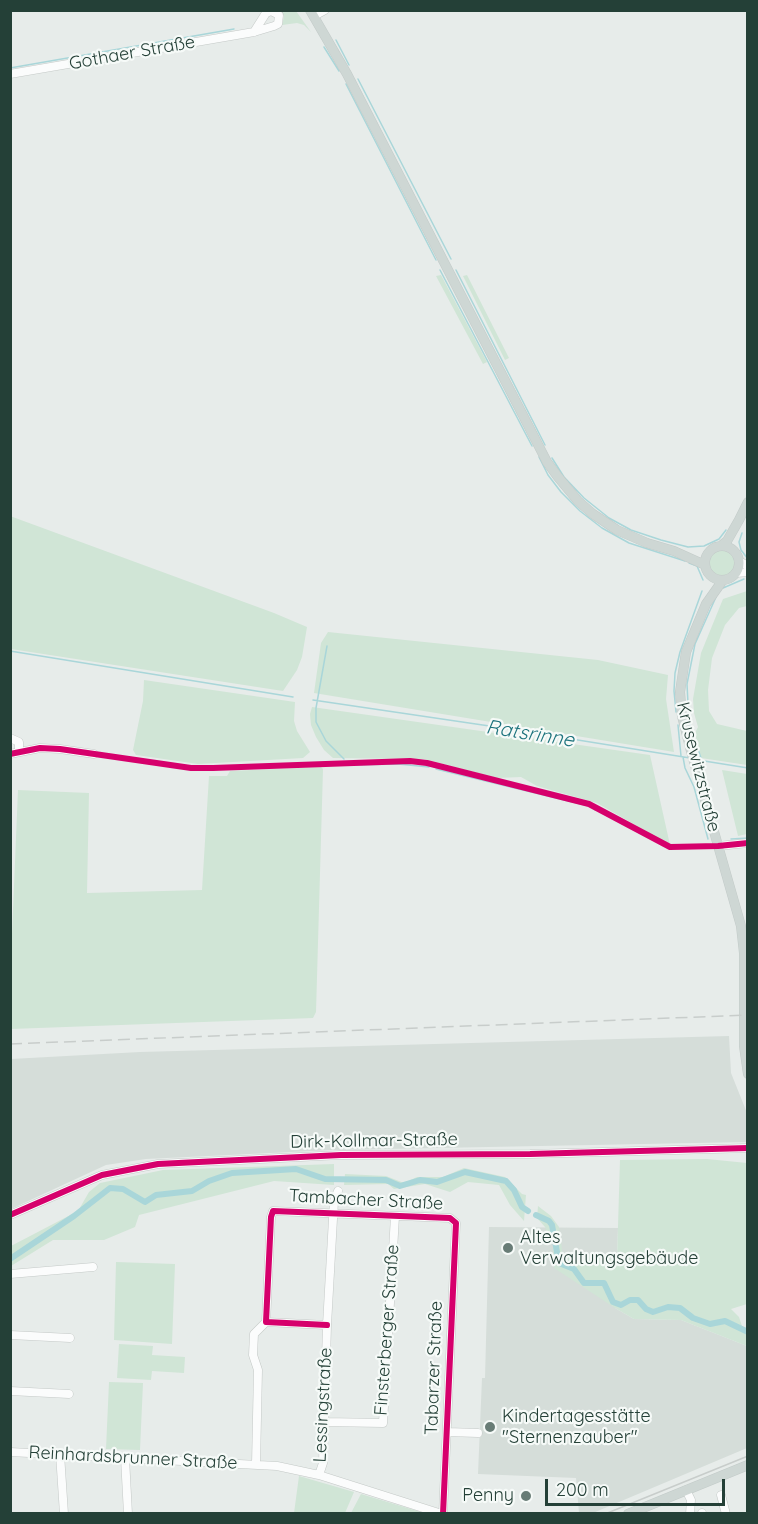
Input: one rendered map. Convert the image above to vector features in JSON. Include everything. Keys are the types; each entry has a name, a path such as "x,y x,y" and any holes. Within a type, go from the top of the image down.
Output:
{"main road":[{"path":"312,13 348,75 547,462 567,489 604,522 632,537 698,560 705,565 709,575 706,604"},
{"path":"674,551 708,552 722,545 727,541 739,520 747,501"},
{"path":"734,550 739,520"},
{"path":"709,575 716,579 730,579 743,563 734,550 722,545"},
{"path":"705,565 708,552"},
{"path":"706,604 723,580"},
{"name":"Krusewitzstraße","path":"706,604 686,652 680,692 682,717 739,915 743,938 744,1046 747,1074"},
{"path":"628,1514 747,1465"}],"street":[{"path":"312,13 325,10"},
{"name":"Gothaer Straße","path":"10,74 254,32"},
{"path":"736,573 747,572"},
{"path":"10,738 19,742 15,753"},
{"path":"15,753 40,748 94,754"},
{"path":"718,846 747,843"},
{"name":"Dirk-Kollmar-Straße","path":"10,1215 102,1175 158,1164 341,1155 530,1154 747,1148"},
{"name":"Lessingstraße","path":"319,1475 322,1463 334,1201 338,1191"},
{"name":"Tambacher Straße","path":"266,1322 273,1211 450,1218 456,1223"},
{"name":"Finsterberger Straße","path":"324,1422 383,1423 395,1216"},
{"name":"Tabarzer Straße","path":"442,1514 456,1223"},
{"path":"10,1274 93,1267"},
{"path":"266,1322 327,1325"},
{"name":"Reinhardsbrunner Straße","path":"256,1464 258,1370 253,1355 254,1334 266,1322"},
{"path":"10,1335 70,1338"},
{"path":"10,1391 69,1394"},
{"name":"Tabarzer Straße","path":"447,1432 478,1433"},
{"name":"Reinhardsbrunner Straße","path":"10,1452 277,1466 319,1475 442,1514"},
{"path":"60,1454 64,1514"},
{"path":"125,1458 128,1514"},
{"path":"686,1490 691,1500 690,1514"},
{"path":"721,1495 726,1514"}],"shaded area":[{"path":"729,1036 731,1073 747,1113 747,1142 333,1150 146,1159 106,1165 11,1209 11,1059 140,1052"},
{"path":"489,1227 618,1228 615,1308 634,1319 681,1320 747,1346 747,1448 593,1513 579,1513 576,1478 478,1474 482,1378 485,1378"}],"green space":[{"path":"280,11 296,11 311,32 304,25 297,23 282,25 284,16"},
{"path":"441,275 487,362 483,364 436,276"},
{"path":"467,275 509,358 505,360 463,276"},
{"path":"10,516 307,627 302,657 297,670 283,691 11,649"},
{"path":"722,548 733,552 737,563 733,574 722,578 711,574 707,563 711,552"},
{"path":"747,591 747,606 739,608 725,625 712,658 708,690 709,711 717,724 747,731 747,765 701,758 695,733 698,727 693,699 701,653 723,599"},
{"path":"328,632 598,660 668,675 666,699 674,752 314,693 321,643"},
{"path":"144,680 295,702 294,721 297,731 310,752 303,758 198,764 136,755 133,750 143,701"},
{"path":"312,707 650,755 670,845 597,803 537,786 521,777 497,778 424,759 333,758 324,750 311,725"},
{"path":"321,767 323,769 316,1012 313,1018 11,1029 11,958 18,790 89,793 87,893 202,890 209,776 227,776 230,771"},
{"path":"722,770 747,774 747,834 738,836"},
{"path":"707,1159 747,1163 747,1304 731,1309 739,1317 742,1326 747,1329 747,1346 681,1320 634,1319 615,1308 554,1268 553,1245 545,1227 537,1218 538,1206 551,1216 559,1227 563,1256 617,1259 620,1160"},
{"path":"334,1164 334,1185 274,1181 139,1215 135,1227 104,1240 53,1240 11,1266 11,1246 78,1211 89,1192 100,1183 163,1170"},
{"path":"464,1168 505,1177 522,1194 526,1195 524,1221 510,1205 499,1185 468,1182 450,1192 425,1184 394,1189 388,1184 344,1185 345,1174 386,1176 404,1183 417,1177 443,1177"},
{"path":"116,1262 175,1264 172,1344 114,1340"},
{"path":"119,1344 153,1346 152,1355 185,1357 184,1373 152,1371 151,1380 117,1378"},
{"path":"109,1382 143,1383 140,1450 106,1449"},
{"path":"299,1476 354,1492 345,1513 294,1513"},
{"path":"361,1494 424,1513 351,1513"}],"waterway":[{"path":"10,68 234,29"},
{"path":"336,40 349,65"},
{"path":"324,47 339,71"},
{"path":"358,79 451,259"},
{"path":"346,84 436,260"},
{"path":"440,270 532,446"},
{"path":"456,270 545,445"},
{"path":"539,457 548,475 561,492 602,528 629,543 685,561"},
{"path":"552,458 564,477 584,498 609,518 631,530 688,547 704,546 719,539 726,530"},
{"path":"742,533 739,542 741,550 748,559"},
{"path":"689,563 697,566 703,580"},
{"path":"723,588 744,579"},
{"path":"676,712 675,673 680,652 702,591"},
{"path":"701,758 689,723 687,684 695,644 716,597"},
{"path":"327,646 316,708 316,722 326,741 344,759"},
{"name":"Ratsrinne","path":"10,651 293,697"},
{"name":"Ratsrinne","path":"313,700 690,758"},
{"path":"678,725 681,756"},
{"path":"683,757 708,839"},
{"name":"Ratsrinne","path":"698,760 748,768"},
{"path":"351,765 398,764 429,767"},
{"path":"436,769 593,807 595,810"},
{"path":"731,839 748,838"},
{"path":"10,1259 74,1216 110,1188 123,1189 145,1202 156,1195 192,1191 209,1181 232,1173 296,1169 325,1179 386,1180 400,1186 420,1180 437,1182 465,1172 506,1181 514,1190 522,1207 528,1211"},
{"path":"536,1215 549,1221 552,1225 559,1263 574,1269 584,1283 604,1283 613,1302 621,1305 630,1300 638,1300 646,1309 653,1312 668,1307 680,1308 693,1318 710,1324 725,1321 748,1332"}],"tram line":[{"path":"605,1514 748,1456"}],"railway":[{"path":"10,1044 748,1015"}],"cycle path":[{"path":"10,754 40,748 60,749 191,768 410,761 427,763 589,804 670,847 748,843"},
{"path":"10,1215 102,1175 158,1164 341,1155 530,1154 748,1148"},
{"path":"327,1325 266,1322 273,1211 450,1218 456,1223 443,1514"}],"place":[{"name":"Altes Verwaltungsgebäude","path":"508,1248"},
{"name":"Kindertagesstätte \"Sternenzauber\"","path":"490,1427"},
{"name":"Penny","path":"526,1496"}]}
